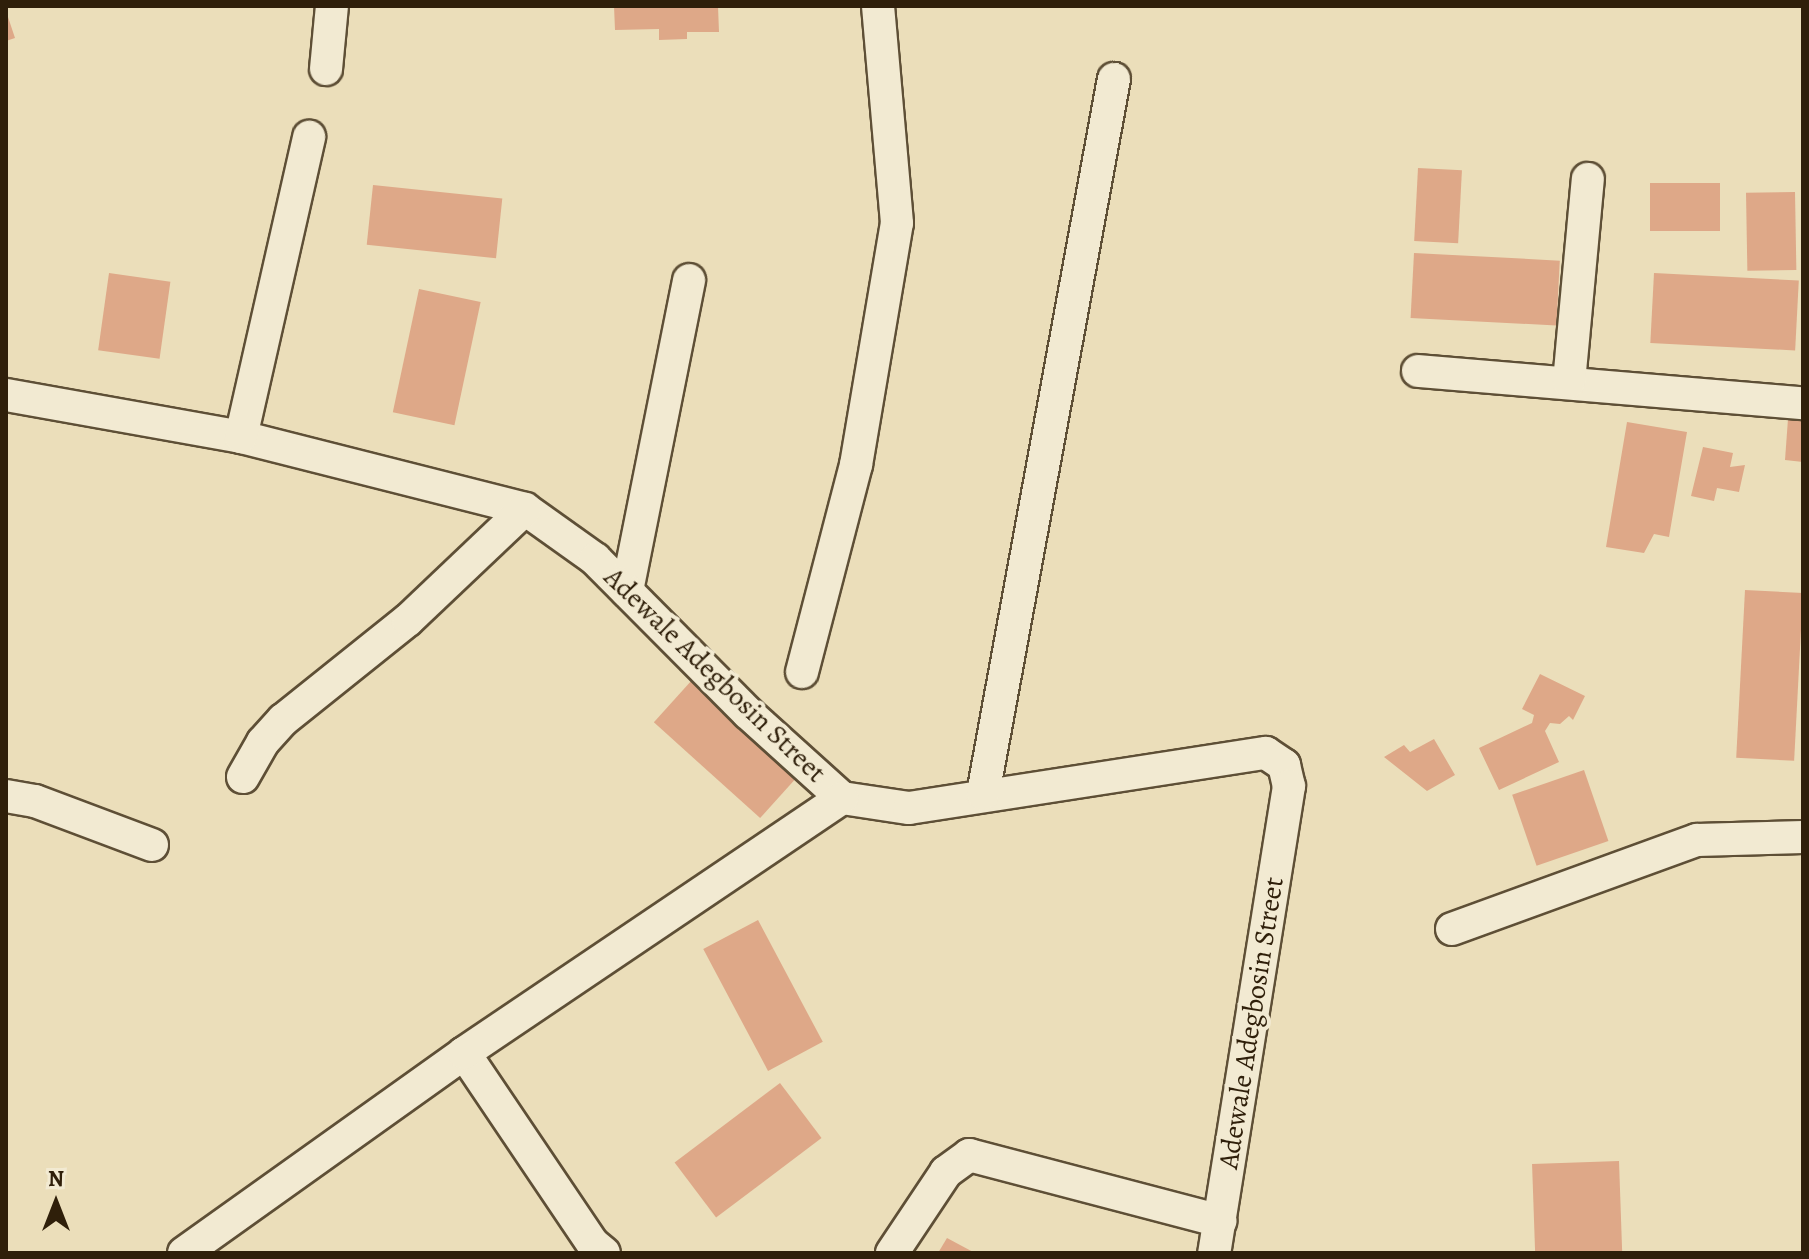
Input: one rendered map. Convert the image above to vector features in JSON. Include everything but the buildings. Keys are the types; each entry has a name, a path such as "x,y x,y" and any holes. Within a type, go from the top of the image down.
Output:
{"street":[{"path":"326,69 332,6"},
{"path":"802,672 856,465 897,223 878,6"},
{"path":"983,794 1114,79"},
{"path":"241,437 309,137"},
{"path":"1569,382 1588,179"},
{"path":"627,591 689,280"},
{"path":"1418,371 1803,403"},
{"name":"Adewale Adegbosin Street","path":"6,395 241,437 525,509 595,559 748,713 842,798 909,808 983,794 1266,753 1284,765 1289,786 1214,1253"},
{"path":"243,777 263,742 283,720 408,620 525,509"},
{"path":"6,796 35,801 152,845"},
{"path":"184,1253 464,1053 842,798"},
{"path":"1452,929 1697,840 1803,837"},
{"path":"464,1053 593,1244 604,1253"},
{"path":"892,1253 946,1172 969,1155 1220,1221"}]}
